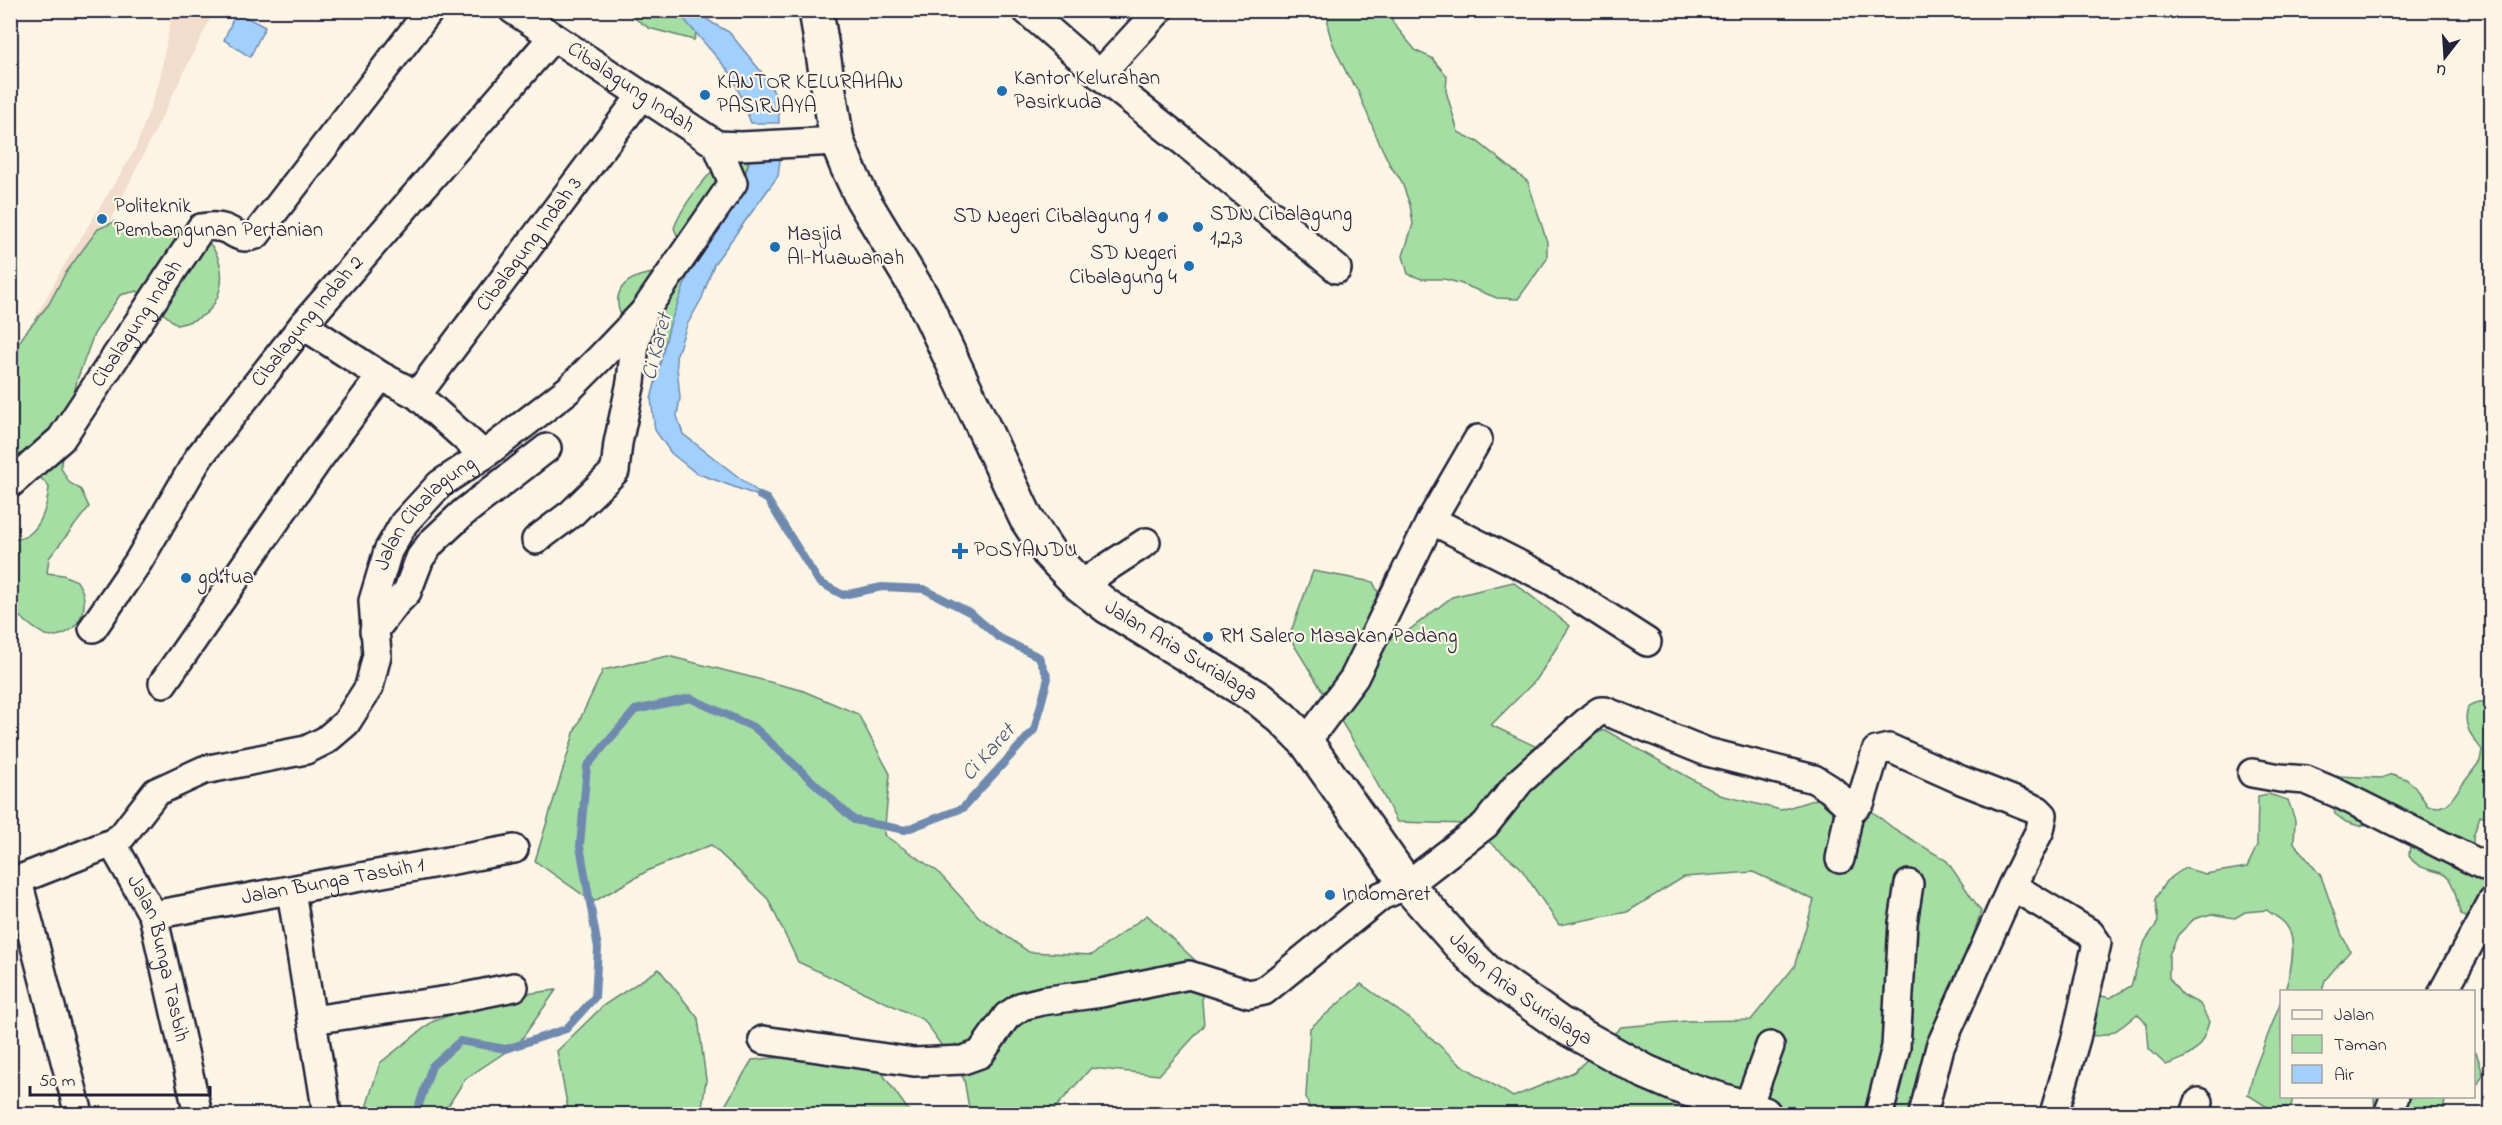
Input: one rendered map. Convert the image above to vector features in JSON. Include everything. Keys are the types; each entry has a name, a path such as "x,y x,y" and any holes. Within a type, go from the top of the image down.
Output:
{"main road":[{"name":"Jalan Aria Surialaga","path":"816,10 837,141 862,198 928,309 1026,518 1049,553 1080,585 1108,607 1259,699 1306,742 1407,885 1487,972 1560,1024 1655,1076 1756,1112"}],"street":[{"name":"Cibalagung Indah","path":"10,484 61,439 201,228 219,226 237,236 246,238 256,235 430,10"},
{"name":"Cibalagung Indah","path":"513,10 641,96 729,145"},
{"path":"1026,10 1100,75 1337,269"},
{"path":"1100,75 1159,10"},
{"name":"Cibalagung Indah 2","path":"93,628 138,562 200,457 303,325 552,38"},
{"name":"Cibalagung Indah 3","path":"417,395 641,96"},
{"path":"729,145 837,141"},
{"name":"Jalan Cibalagung","path":"14,882 112,843 122,836 156,792 204,770 306,750 326,740 346,723 369,687 377,655 373,601 377,582 388,551 404,523 441,484 484,455 568,390 644,312 733,183 729,145"},
{"path":"536,540 572,513 615,471 618,443 631,382 635,343 644,312"},
{"path":"303,325 381,376 417,395 484,455"},
{"path":"163,683 318,459 381,376"},
{"path":"1306,742 1354,678 1431,520 1478,439"},
{"path":"374,631 407,592 420,558 431,543 463,513 547,448"},
{"path":"1431,520 1552,581 1647,642"},
{"path":"1080,585 1146,543"},
{"path":"763,1040 914,1062 963,1060 980,1054 1007,1016 1022,1006 1042,1001 1101,993 1189,975 1249,994 1264,991 1381,896 1407,885 1485,825 1520,781 1600,711 1605,711 1707,752 1814,779 1830,789 1850,807 1855,807 1860,801 1876,751 1889,748 1961,780 2038,810 2043,815 2043,822 2012,885 1940,1047 1923,1114"},
{"path":"2252,773 2306,780 2492,870"},
{"path":"1840,859 1850,807"},
{"name":"Jalan Bunga Tasbih","path":"112,843 153,915 198,1114"},
{"name":"Jalan Bunga Tasbih 1","path":"153,915 514,849"},
{"path":"14,882 78,1114"},
{"path":"1878,1114 1896,1047 1903,923 1909,884"},
{"path":"2012,885 2090,933 2097,944 2076,1038 2054,1114"},
{"path":"291,891 327,1114"},
{"path":"2444,990 2492,902"},
{"path":"312,1020 465,998 514,987"},
{"path":"1756,1112 1770,1046"},
{"path":"2388,1114 2394,1098"}],"shaded area":[{"name":"Politeknik Pembangunan Pertanian","path":"175,11 214,11 11,424 11,363 63,267 135,150 159,83 171,17"}],"green space":[{"path":"624,11 703,11 694,40 649,28"},
{"path":"1333,11 1390,11 1393,23 1416,51 1432,58 1447,76 1446,91 1458,132 1478,142 1528,182 1547,242 1547,259 1518,299 1497,298 1459,283 1444,279 1422,279 1408,274 1403,256 1413,224 1410,205 1401,180 1391,167 1357,89 1348,76 1332,42 1328,28 1328,15"},
{"path":"749,159 740,194 670,324 664,350 630,329 618,307 619,293 629,281 658,270 682,247 674,228 688,201 722,160"},
{"path":"114,222 143,235 180,229 190,230 199,235 214,249 218,258 221,268 220,289 210,310 193,321 177,325 137,291 120,295 94,334 77,380 74,395 77,408 62,452 61,468 69,482 81,490 89,507 49,558 47,573 63,575 77,581 83,594 83,611 76,625 70,630 55,636 46,635 11,611 10,539 20,539 34,530 43,514 49,487 32,471 11,461 10,365 16,347 49,304 65,274 98,229"},
{"path":"1313,571 1373,582 1400,637 1452,597 1513,582 1570,626 1537,679 1491,725 1545,751 1605,730 1720,795 1781,810 1845,790 1893,828 1947,861 1981,911 1919,1114 1311,1114 1306,1097 1310,1028 1361,984 1410,1019 1460,1064 1513,1097 1574,1072 1621,1027 1687,1021 1751,1020 1794,967 1814,900 1753,872 1684,877 1627,912 1559,925 1520,867 1467,824 1397,822 1365,760 1289,637"},
{"path":"668,656 801,690 858,714 890,774 884,835 937,871 979,917 1029,952 1092,955 1147,915 1199,964 1204,1026 1159,1075 1091,1068 1050,1114 970,1114 964,1079 924,1020 798,962 768,899 711,845 649,870 593,902 535,861 575,730 603,670"},
{"path":"2491,701 2491,815 2480,816 2473,837 2473,847 2491,881 2491,932 2461,915 2453,887 2445,875 2414,862 2409,856 2410,844 2405,833 2372,823 2359,826 2346,822 2335,814 2330,788 2337,776 2381,778 2392,774 2406,779 2414,786 2428,806 2439,807 2448,804 2480,761 2482,750 2467,725 2468,707 2479,702"},
{"path":"2268,794 2288,800 2295,820 2294,843 2321,876 2341,933 2350,951 2325,980 2322,990 2285,990 2292,958 2292,940 2284,923 2267,910 2245,912 2235,918 2211,914 2194,919 2178,935 2169,955 2169,978 2181,994 2200,1004 2209,1022 2203,1039 2195,1051 2166,1065 2149,1049 2147,1024 2137,1014 2112,1033 2098,1036 2082,1034 2090,993 2110,998 2131,986 2145,941 2158,922 2155,899 2166,881 2185,868 2205,874 2247,867 2257,846 2258,796"},
{"path":"659,969 698,1018 706,1080 701,1114 569,1114 557,1051 604,1005"},
{"path":"556,990 519,1043 465,1079 443,1114 364,1114 380,1063 432,1022 493,998"},
{"path":"2280,1004 2280,1098 2293,1098 2291,1107 2269,1108 2248,1095 2254,1071"},
{"path":"2475,1053 2483,1074 2475,1086"},
{"path":"817,1054 877,1066 911,1114 720,1114 752,1060"},
{"path":"2374,1098 2446,1098 2442,1114 2375,1114"}],"water":[{"path":"677,11 696,11 729,32 763,74 778,99 779,123 751,123 732,75"},
{"path":"236,12 265,27 250,57 224,40"},
{"path":"776,150 780,160 778,176 714,264 702,298 687,325 676,357 680,398 677,416 683,434 767,499 696,473 671,453 655,430 651,399 670,324 692,264 740,194 752,151"}],"waterway":[{"name":"Ci Karet","path":"416,1114 432,1066 460,1041 506,1049 566,1029 595,997 598,948 580,846 587,766 635,710 690,698 755,728 854,820 905,830 963,808 1034,730 1048,678 1039,657 998,637 971,613 924,589 882,587 843,595 819,582 767,499 760,496"}],"place":[{"name":"Kantor Kelurahan Pasirkuda","path":"1002,91"},
{"name":"KANTOR KELURAHAN PASIRJAYA","path":"705,95"},
{"name":"SD Negeri Cibalagung 1","path":"1163,217"},
{"name":"Politeknik Pembangunan Pertanian","path":"102,219"},
{"name":"SDN Cibalagung 1,2,3","path":"1198,227"},
{"name":"Masjid Al-Muawanah","path":"775,247"},
{"name":"SD Negeri Cibalagung 4","path":"1189,266"},
{"name":"POSYANDU","path":"960,551"},
{"name":"gd.tua","path":"186,578"},
{"name":"RM Salero Masakan Padang","path":"1208,637"},
{"name":"Indomaret","path":"1330,895"}]}
